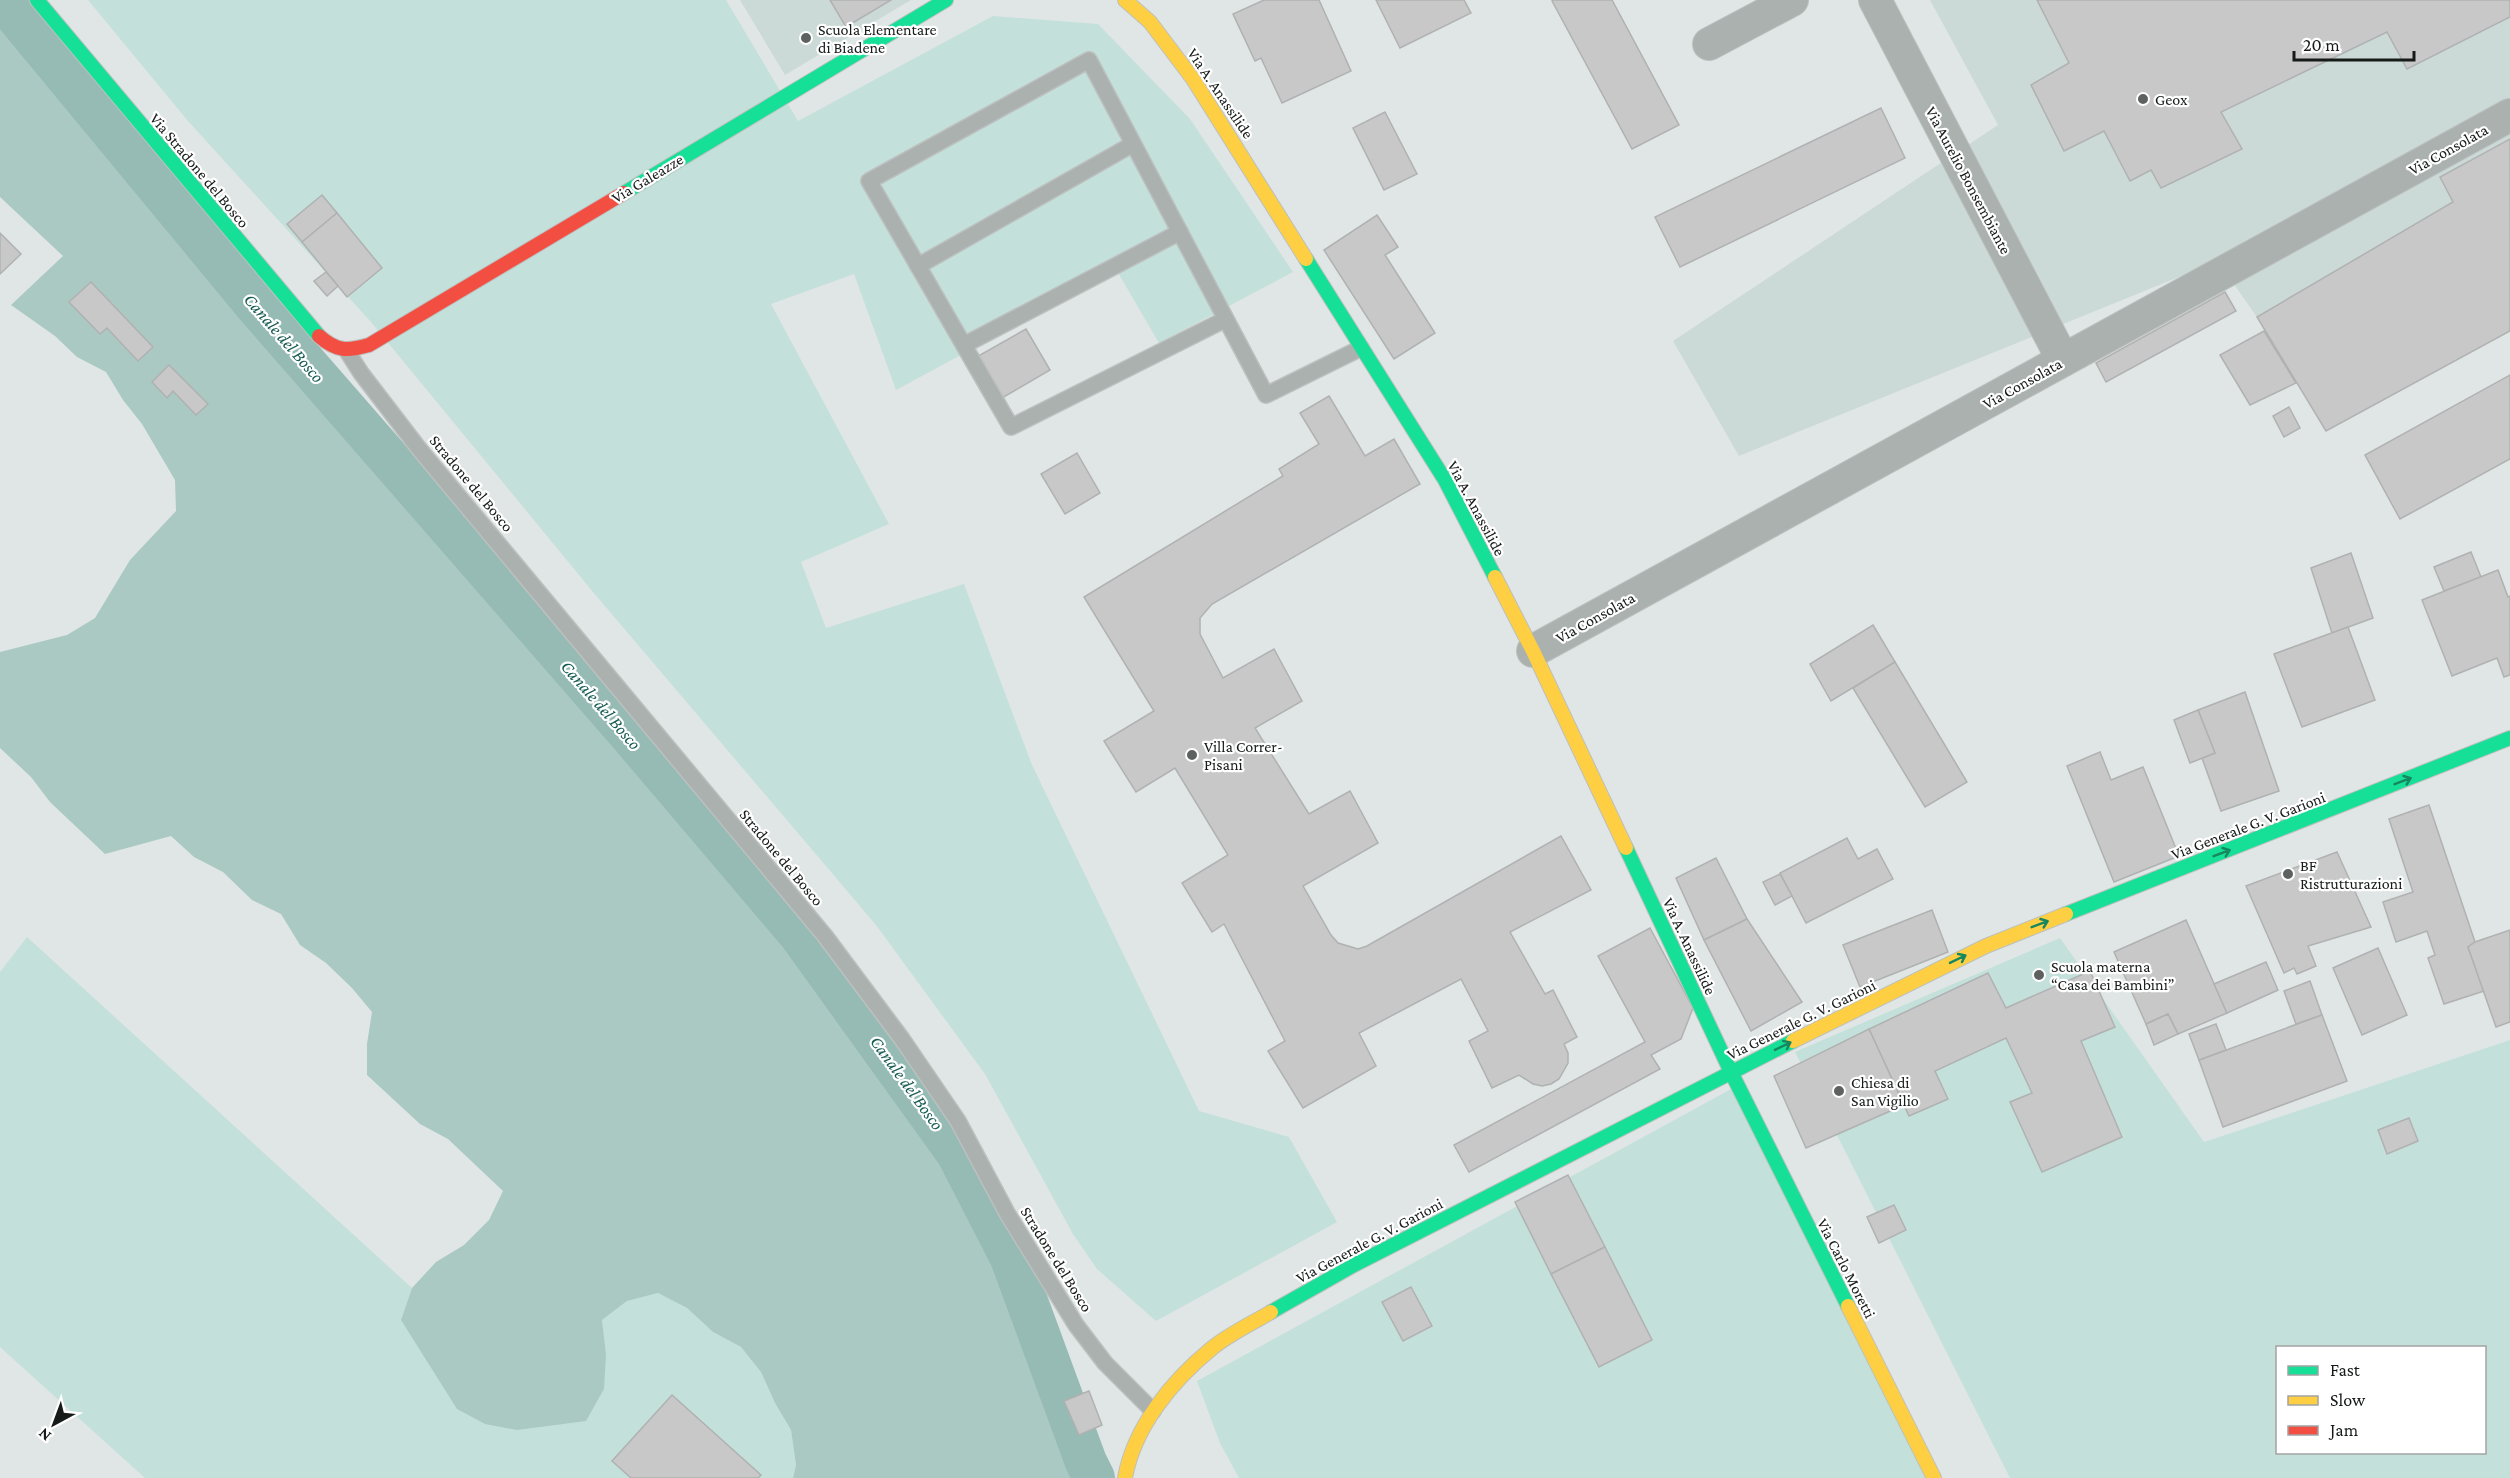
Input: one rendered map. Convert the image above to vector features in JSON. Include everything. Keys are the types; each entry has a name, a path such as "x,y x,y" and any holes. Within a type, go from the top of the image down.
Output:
{"street":[{"name":"Via Stradone del Bosco","path":"36,0 315,331 325,341 347,351"},
{"name":"Via Galeazze","path":"347,351 369,345 946,0"},
{"path":"1709,44 1792,0"},
{"name":"Via Aurelio Bonsembiante","path":"1875,0 2063,360"},
{"name":"Via A. Anassilide","path":"1137,3 1199,88 1445,480 1533,651 1731,1072"},
{"name":"Via Consolata","path":"1533,651 2510,115"},
{"name":"Via Generale G. V. Garioni","path":"1125,1478 1128,1462 1153,1411 1212,1348 1354,1265 1731,1072 1986,946 2510,738"},
{"name":"Via Carlo Moretti","path":"1731,1072 1934,1478"}],"lane":[{"path":"1226,319 1011,427 869,181 1089,60 1133,144 1180,232 1226,319 1266,395 1361,348"},
{"path":"918,266 1133,144"},
{"path":"964,345 1180,232"},
{"name":"Stradone del Bosco","path":"347,351 420,450 825,936 902,1039 958,1121 1007,1213 1076,1325 1105,1363 1153,1411"}],"shaded area":[{"name":"Scuola Elementare di Biadene","path":"740,0 911,0 785,75"},
{"path":"1930,0 2510,0 2510,321 2322,411 2218,261 1739,456 1673,341 1998,125"}],"green space":[{"path":"0,0 13,0 50,49 143,160 326,362 547,631 829,962 935,1106 1021,1265 1024,1330 1031,1343 1064,1439 1081,1478 793,1478 796,1465 791,1430 775,1403 761,1372 741,1347 713,1332 687,1308 658,1293 627,1301 602,1320 606,1354 604,1389 586,1421 517,1430 485,1424 457,1409 401,1320 412,1288 436,1262 464,1245 489,1220 503,1191 448,1139 420,1124 367,1075 367,1044 372,1012 352,988 326,963 300,945 281,914 252,900 223,872 194,857 171,836 105,854 50,802 31,777 0,748 0,652 67,635 95,618 130,560 176,511 175,480 142,424 123,400 106,372 77,357 55,336 11,305 63,256 0,197"},
{"path":"88,0 726,0 798,121 993,16 1098,24 1190,119 1293,272 1159,343 1117,271 896,390 854,274 771,304 889,524 801,562 826,628 964,584 1032,765 1199,1111 1289,1137 1337,1222 1156,1321 1097,1269 1073,1234 985,1074 876,925 593,592 371,322 188,121"},
{"path":"27,937 412,1288 401,1320 606,1354 602,1320 627,1301 658,1293 687,1308 713,1332 741,1347 761,1372 775,1403 791,1430 796,1465 793,1478 145,1478 0,1347 0,972"},
{"path":"2060,938 2204,1142 2510,1040 2510,1478 2010,1478 1795,1052"},
{"path":"1733,1088 1930,1478 1239,1478 1220,1443 1197,1381"}],"building":[{"path":"830,0 891,0 846,27"},
{"path":"1264,0 1319,0 1351,71 1282,103 1261,58 1255,61 1233,14"},
{"path":"1376,0 1464,0 1471,13 1400,48"},
{"path":"1553,0 1612,0 1679,125 1632,149"},
{"name":"Geox","path":"2037,0 2510,0 2510,17 2407,69 2387,32 2221,112 2242,149 2161,188 2151,170 2130,181 2104,131 2064,151 2031,85 2069,63"},
{"path":"1881,108 1905,158 1680,267 1655,217"},
{"path":"1385,112 1417,174 1384,190 1353,128"},
{"path":"2510,139 2510,331 2326,431 2257,317 2453,202 2440,177"},
{"path":"322,195 337,213 302,242 287,224"},
{"path":"337,213 382,268 347,297 302,242"},
{"path":"1377,215 1398,247 1385,255 1435,333 1394,359 1324,250"},
{"path":"0,233 21,254 0,274"},
{"path":"326,272 338,286 327,296 314,281"},
{"path":"91,282 153,347 138,361 107,328 100,334 69,302"},
{"path":"2225,292 2236,311 2106,382 2096,363"},
{"path":"1026,329 1050,370 997,401 973,359"},
{"path":"2264,331 2296,383 2250,405 2220,355"},
{"path":"169,365 208,404 196,415 173,391 167,398 152,382"},
{"path":"2510,375 2510,459 2400,519 2365,455"},
{"name":"Villa Correr- Pisani","path":"1329,396 1365,456 1394,439 1420,484 1212,604 1200,618 1200,634 1223,678 1274,649 1302,701 1255,728 1309,814 1350,791 1378,843 1303,886 1338,943 1358,949 1367,946 1561,836 1591,890 1510,932 1545,994 1553,990 1577,1037 1564,1044 1568,1053 1568,1063 1559,1079 1551,1084 1542,1086 1533,1084 1519,1075 1492,1088 1469,1041 1488,1031 1461,979 1359,1033 1376,1066 1303,1108 1268,1051 1285,1041 1224,924 1212,932 1182,883 1228,855 1175,768 1136,792 1104,741 1154,711 1084,597 1283,476 1279,469 1319,444 1300,413"},
{"path":"2289,407 2300,428 2284,437 2273,416"},
{"path":"1077,453 1100,493 1065,514 1041,474"},
{"path":"2471,552 2481,577 2444,591 2434,567"},
{"path":"2351,553 2373,618 2332,633 2311,568"},
{"path":"2498,570 2508,597 2510,596 2510,675 2504,677 2497,658 2452,676 2422,600"},
{"path":"1873,625 1895,662 1831,701 1810,664"},
{"path":"2348,627 2375,700 2302,727 2274,654"},
{"path":"1895,662 1967,782 1925,807 1853,688"},
{"path":"2245,692 2279,791 2221,811 2202,758 2215,753 2198,710"},
{"path":"2198,710 2215,753 2190,763 2174,720"},
{"path":"2100,752 2111,780 2143,767 2179,856 2114,882 2067,766"},
{"path":"2429,805 2475,942 2468,947 2484,991 2444,1004 2428,958 2435,955 2427,931 2396,942 2383,902 2413,892 2389,819"},
{"path":"1847,838 1858,859 1877,849 1893,879 1806,923 1780,873"},
{"path":"2337,852 2371,927 2308,946 2316,966 2297,974 2294,968 2284,973 2246,886"},
{"path":"1716,858 1747,919 1704,940 1676,878"},
{"path":"1780,874 1792,896 1775,905 1763,882"},
{"path":"1932,910 1948,952 1860,987 1843,945"},
{"path":"1747,919 1802,1002 1751,1031 1704,940"},
{"path":"2186,920 2227,1013 2178,1034 2168,1014 2146,1024 2114,952"},
{"path":"1650,928 1693,1008 1681,1039 1651,1055 1660,1069 1469,1172 1454,1145 1645,1042 1598,956"},
{"path":"2510,930 2510,1022 2496,1027 2468,947 2475,942"},
{"path":"2378,948 2407,1015 2362,1035 2333,968"},
{"path":"2266,962 2278,990 2227,1013 2214,984"},
{"path":"2090,971 2115,1027 2081,1041 2122,1137 2042,1172 2010,1102 2032,1093 2006,1038 1935,1071 1948,1099 1909,1116 1869,1029 1988,973 2006,1008"},
{"path":"2310,981 2322,1015 2296,1024 2284,991"},
{"path":"2168,1014 2178,1034 2154,1045 2146,1024"},
{"path":"2322,1015 2347,1081 2223,1127 2199,1060"},
{"path":"2216,1024 2226,1050 2199,1060 2189,1034"},
{"name":"Chiesa di San Vigilio","path":"1869,1029 1904,1105 1806,1148 1774,1076"},
{"path":"2409,1118 2418,1141 2387,1154 2378,1130"},
{"path":"1568,1175 1605,1247 1551,1274 1515,1202"},
{"path":"1894,1205 1906,1230 1879,1243 1867,1217"},
{"path":"1605,1247 1652,1340 1599,1367 1551,1274"},
{"path":"1411,1287 1432,1326 1403,1341 1382,1302"},
{"path":"1089,1391 1102,1425 1079,1435 1064,1401"},
{"path":"672,1395 761,1475 758,1478 631,1478 612,1461"}],"waterway":[{"name":"Canale del Bosco","path":"3,0 257,307 631,736 800,935 957,1153 1011,1258 1086,1462 1094,1478"}],"traffic: fast":[{"path":"37,0 319,336"},
{"path":"624,193 946,0"},
{"path":"1306,259 1445,480 1495,577"},
{"path":"2066,914 2510,738"},
{"path":"1626,848 1731,1072 1848,1306"},
{"path":"1271,1312 1354,1265 1793,1041"}],"traffic: slow":[{"path":"1125,0 1150,22 1193,79 1306,259"},
{"path":"1495,577 1533,651 1626,848"},
{"path":"1793,1041 1986,946 2066,914"},
{"path":"1848,1306 1934,1478"},
{"path":"1125,1478 1130,1459 1146,1423 1182,1375 1218,1344 1271,1312"}],"traffic: jam":[{"path":"319,336 331,345 343,349 369,345 624,193"}],"place":[{"name":"Scuola Elementare di Biadene","path":"806,38"},
{"name":"Geox","path":"2143,99"},
{"name":"Villa Correr- Pisani","path":"1192,755"},
{"name":"BF Ristrutturazioni","path":"2288,874"},
{"name":"Scuola materna “Casa dei Bambini”","path":"2039,975"},
{"name":"Chiesa di San Vigilio","path":"1839,1091"}]}
